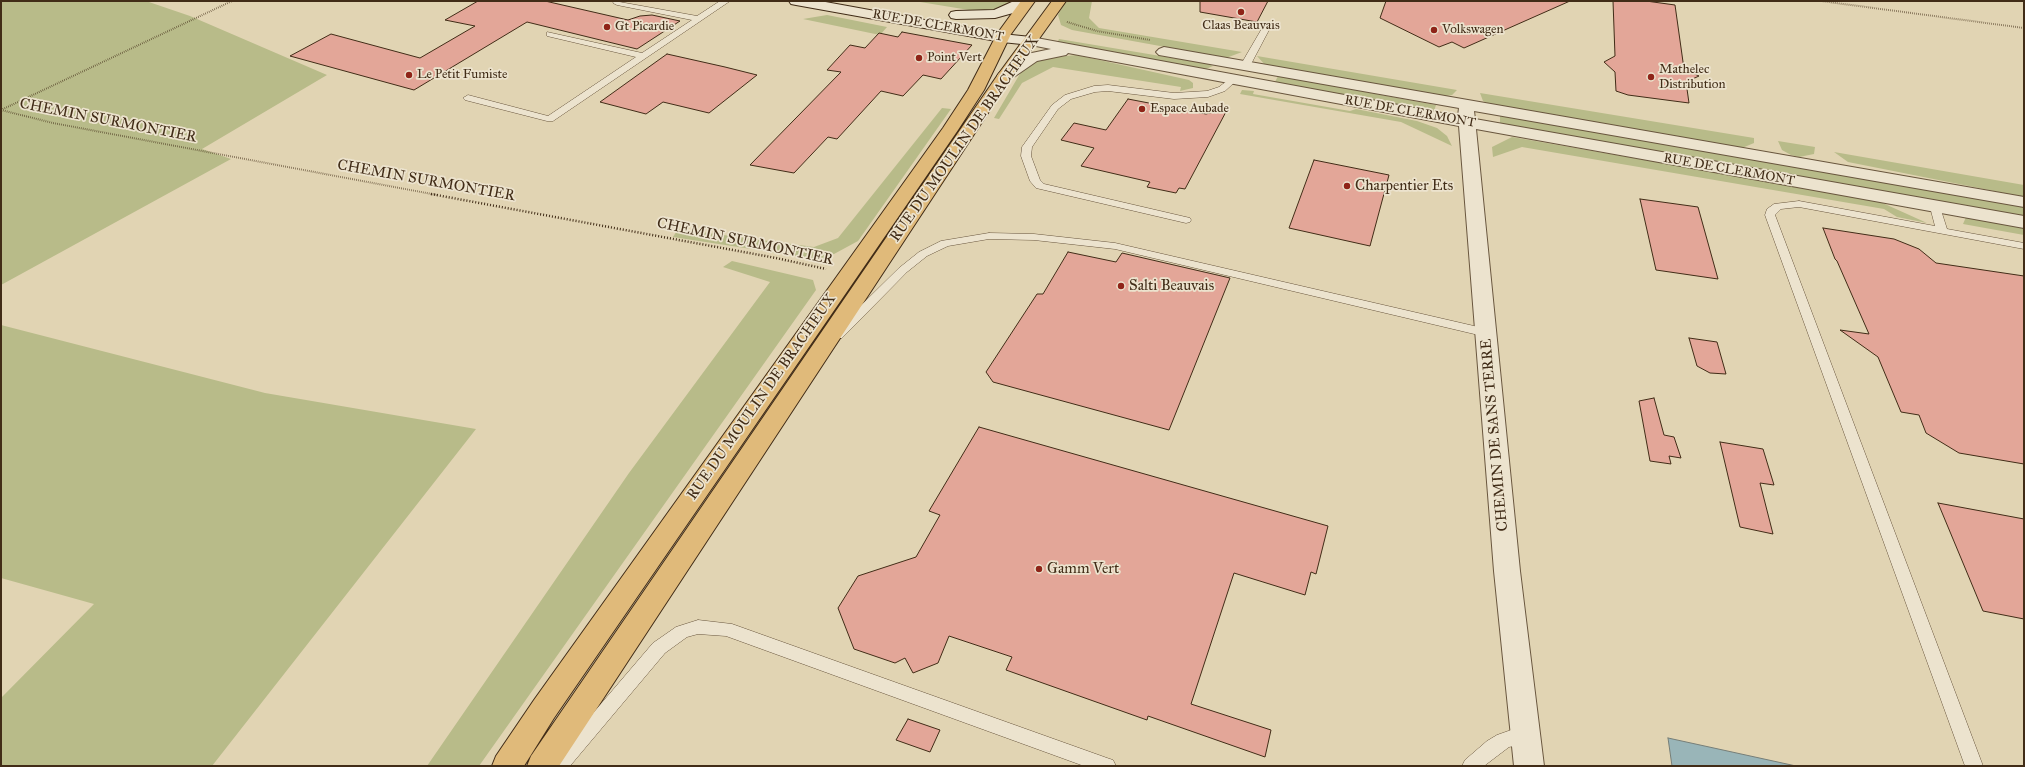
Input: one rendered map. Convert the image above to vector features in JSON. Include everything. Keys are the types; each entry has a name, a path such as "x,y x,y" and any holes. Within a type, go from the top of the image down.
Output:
{"main road":[{"name":"RUE DU MOULIN DE BRACHEUX","path":"507,766 544,709 964,108 1007,31 1028,1"},
{"name":"RUE DU MOULIN DE BRACHEUX","path":"542,766 1005,76 1059,1"}],"street":[{"path":"956,15 995,14 1008,10 1024,1"},
{"name":"RUE DE CLERMONT","path":"804,2 1245,66 1466,113 1935,206 2024,222"},
{"name":"RUE DE CLERMONT","path":"941,12 956,15 1007,31"},
{"name":"RUE DE CLERMONT","path":"1035,36 1095,54 1232,80 1466,113 2024,202"},
{"path":"1005,76 1027,60 1039,55 1072,51 1095,54"},
{"path":"1232,80 1245,66"},
{"name":"CHEMIN DE SANS TERRE","path":"1466,113 1487,333 1506,571 1529,766"}],"lane":[{"path":"468,98 550,119 726,1"},
{"path":"617,3 698,20"},
{"path":"1245,66 1265,30"},
{"path":"550,34 643,56"},
{"path":"1186,220 1040,186 1035,181 1026,156 1027,147 1055,107 1068,97 1094,89 1108,88 1174,96 1203,94 1217,91 1232,80"},
{"path":"1974,766 1770,215 1771,210 1778,206 1799,204 2024,246"},
{"path":"1935,206 1942,231"},
{"path":"816,358 903,270 923,254 946,243 971,237 1034,237 1115,246 1487,333"},
{"path":"559,766 649,658 671,639 682,632 698,627 726,629 1107,766"},
{"path":"1471,766 1492,747 1514,737 1526,736"}],"path":[{"path":"1,110 232,1"},
{"path":"1821,1 2024,28"},
{"name":"CHEMIN SURMONTIER","path":"1,110 75,127 768,256 848,275"}],"green space":[{"path":"1,1 146,1 190,16 327,75 202,149 231,159 1,285"},
{"path":"914,1 1011,1 1003,8 997,10 969,10"},
{"path":"1065,1 1092,1 1089,18 1099,28 1242,52 1226,58 1072,30 1061,25 1058,15"},
{"path":"827,15 887,27 880,35 803,19"},
{"path":"1059,39 1213,66 1206,69 1057,43"},
{"path":"1077,55 1189,80 1193,83 1193,88 1180,91 1181,87 1053,67 1022,83 999,119 994,118 1021,72 1042,58"},
{"path":"1257,56 1457,90 1452,95 1446,96 1266,66"},
{"path":"1278,76 1436,105 1433,114 1274,84"},
{"path":"1242,90 1254,91 1253,94 1350,111 1356,109 1417,121 1437,128 1447,136 1452,146 1401,122 1240,94"},
{"path":"1480,93 1754,138 1754,143 1742,148 1489,104 1483,101"},
{"path":"942,108 951,109 858,241 823,260 673,237 678,229 814,247 838,238"},
{"path":"1500,115 2024,206 2024,217 1500,125"},
{"path":"1512,137 1876,200 1927,223 1897,217 1884,209 1522,147 1493,157 1492,147"},
{"path":"1778,141 1815,147 1814,154 1799,157 1791,155 1782,150"},
{"path":"1834,152 2024,185 2024,197 1848,162"},
{"path":"1966,217 2024,227 2024,235 1963,224"},
{"path":"732,261 813,280 816,290 479,766 427,766 629,473 770,282 723,267"},
{"path":"1,325 265,393 476,429 212,766 1,766 1,698 94,604 1,578"}],"water":[{"path":"1668,738 1796,766 1672,766"}],"building":[{"path":"478,1 545,1 628,20 640,16 652,15 680,21 637,49 527,22 414,90 290,56 331,34 420,58 475,26 445,20"},
{"path":"1200,1 1268,1 1257,22 1200,12"},
{"path":"1386,1 1570,1 1464,48 1452,42 1439,47 1380,18"},
{"path":"1613,1 1646,1 1675,5 1684,69 1699,76 1686,82 1689,103 1628,95 1616,91 1615,72 1604,62 1615,56"},
{"path":"902,32 972,45 941,79 923,75 903,96 881,91 837,139 828,137 794,173 750,165 841,72 827,70 850,45 865,48 879,33 898,37"},
{"path":"667,54 757,75 709,113 663,102 646,114 600,102"},
{"path":"1128,99 1206,114 1228,108 1185,189 1179,188 1176,193 1147,187 1150,182 1081,166 1094,148 1061,140 1074,123 1106,130"},
{"path":"1314,160 1389,175 1370,246 1289,228"},
{"path":"1640,199 1698,207 1718,279 1656,270"},
{"path":"1823,228 1894,239 1919,249 1936,263 2024,276 2024,464 1959,453 1926,433 1919,415 1901,412 1878,357 1840,330 1869,334 1835,259"},
{"path":"1068,252 1116,262 1122,253 1230,278 1169,430 993,382 986,372 1037,294 1043,294"},
{"path":"1689,338 1717,342 1726,374 1710,373 1697,366"},
{"path":"1654,398 1664,435 1674,437 1681,458 1669,456 1671,464 1650,461 1639,401"},
{"name":"Gamm Vert","path":"979,427 1328,526 1316,574 1311,572 1305,595 1234,573 1191,704 1271,730 1265,757 1148,716 1147,720 1006,670 1012,657 949,636 938,663 913,673 905,658 895,663 854,649 838,608 858,576 916,557 940,515 929,511"},
{"path":"1720,442 1763,449 1774,485 1760,483 1773,534 1740,527"},
{"path":"1938,503 2024,519 2024,619 1983,611"},
{"path":"908,719 940,730 930,752 896,740"}],"place":[{"name":"Claas Beauvais","path":"1241,12"},
{"name":"Gt Picardie","path":"607,27"},
{"name":"Volkswagen","path":"1434,30"},
{"name":"Point Vert","path":"919,58"},
{"name":"Le Petit Fumiste","path":"409,75"},
{"name":"Mathelec Distribution","path":"1651,77"},
{"name":"Espace Aubade","path":"1142,109"},
{"name":"Charpentier Ets","path":"1347,186"},
{"name":"Salti Beauvais","path":"1121,286"},
{"name":"Gamm Vert","path":"1039,569"}]}
